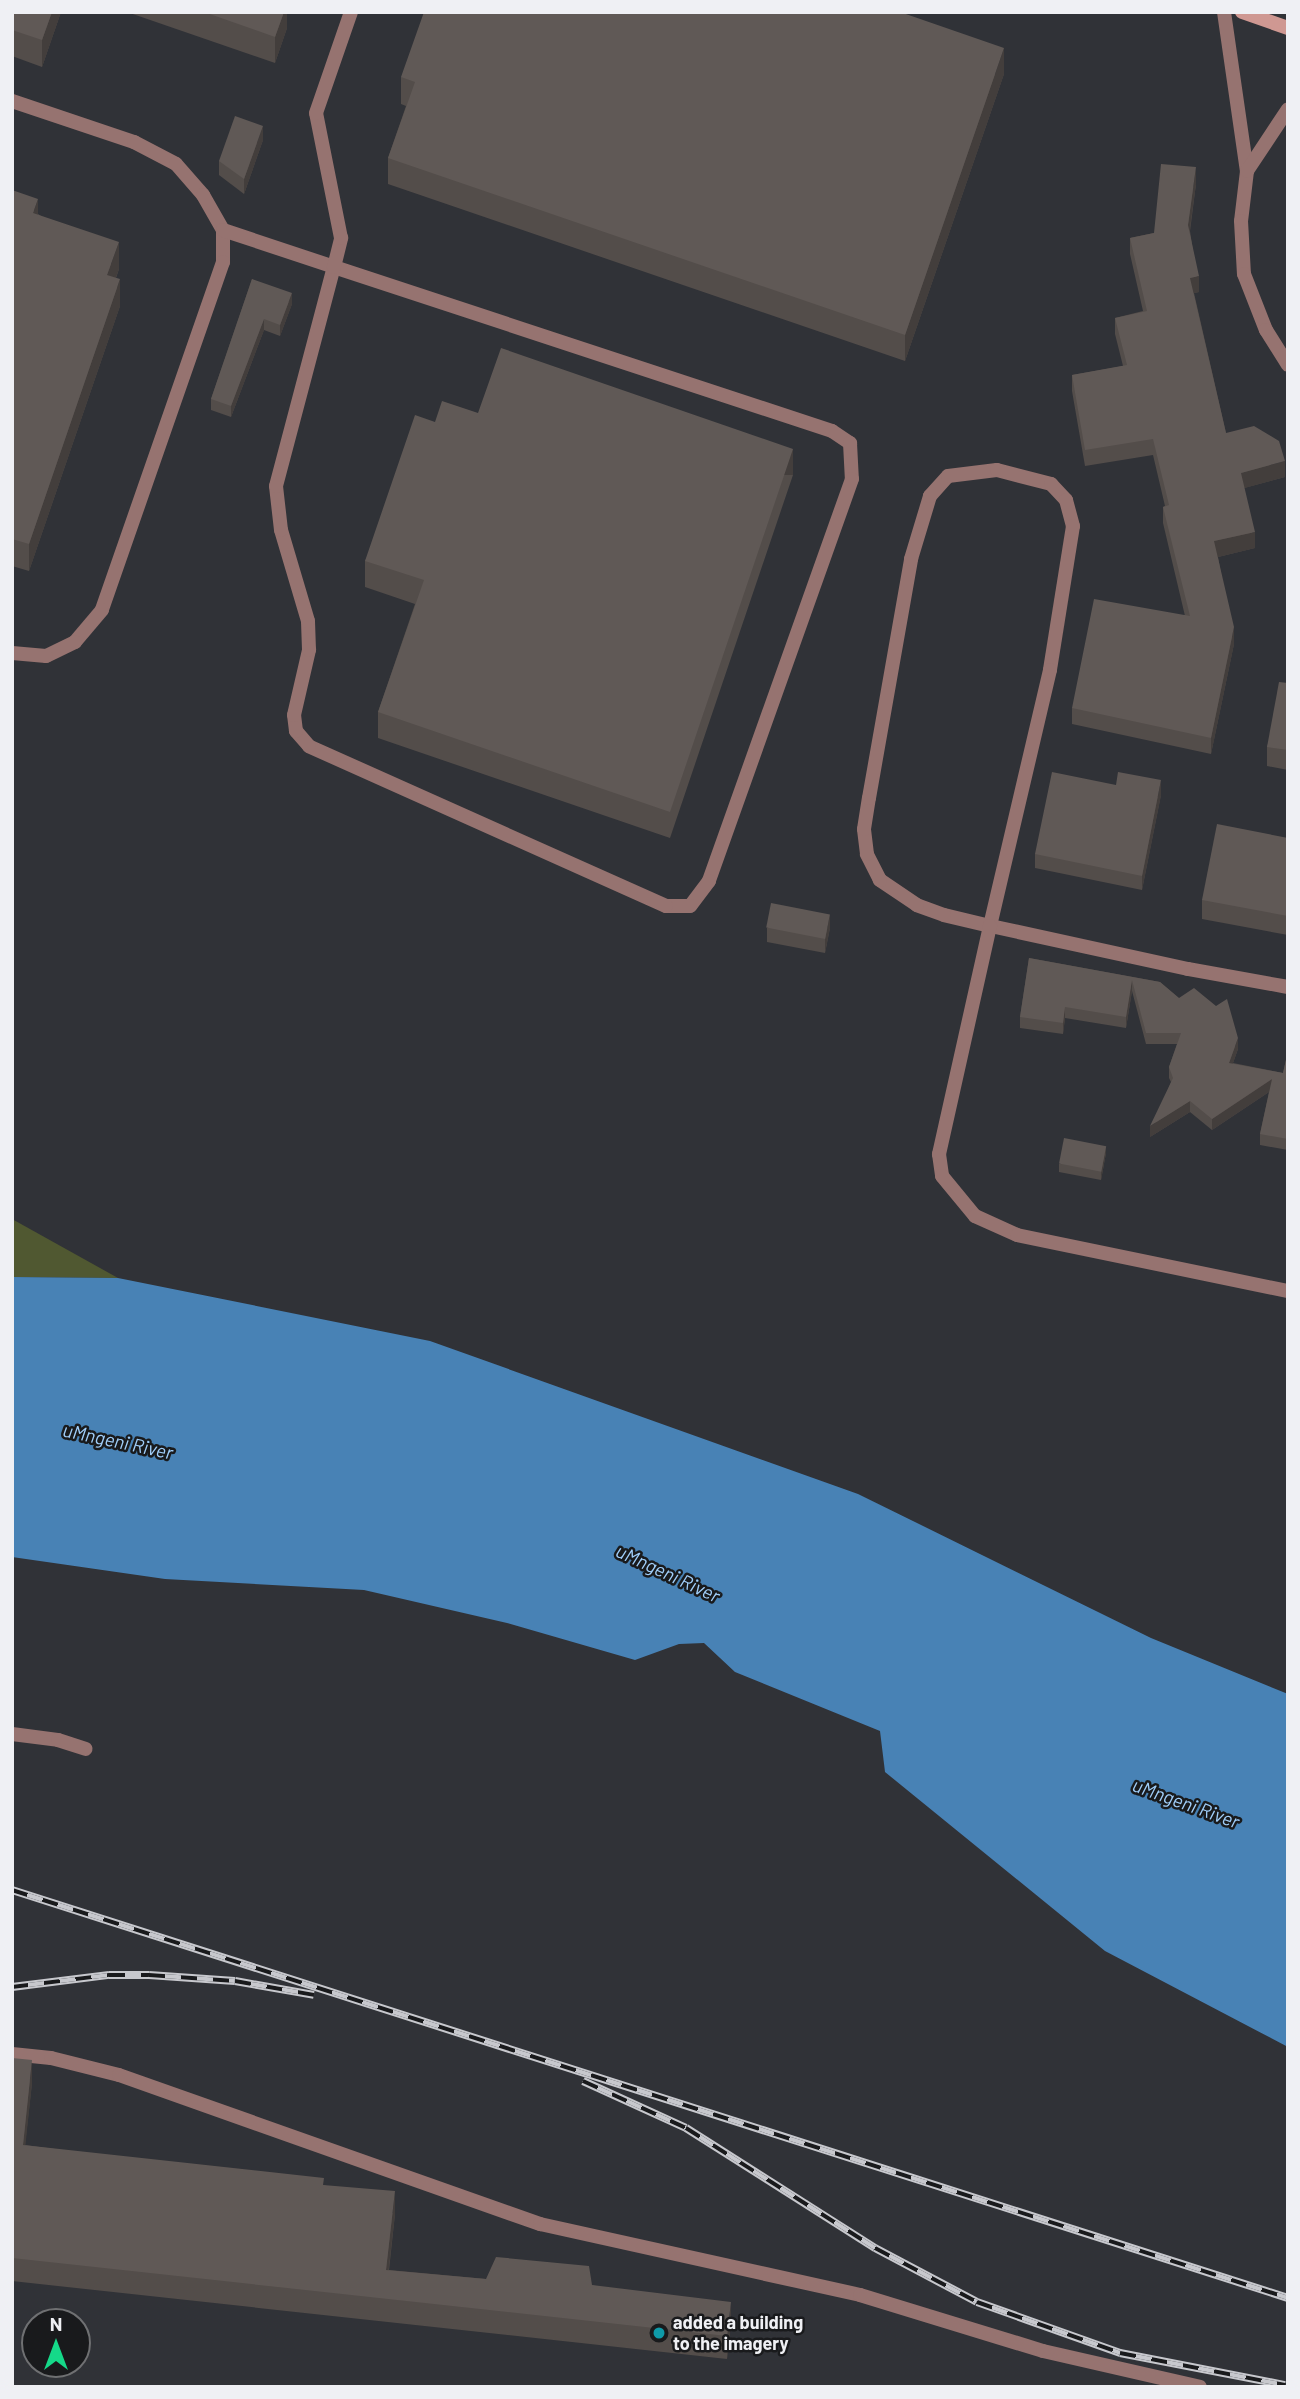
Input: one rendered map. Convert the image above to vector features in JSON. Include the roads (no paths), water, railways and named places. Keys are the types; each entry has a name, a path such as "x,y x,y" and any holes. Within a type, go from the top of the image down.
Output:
{"main road":[{"path":"1242,12 1280,21"}],"street":[{"path":"223,230 334,267 832,431 850,443 852,479 709,881 690,906 666,906 309,746 296,731 294,715 309,650 308,621 281,530 276,486 334,267 341,238 316,113 351,12"},
{"path":"1224,12 1247,171 1241,221 1244,274 1266,330 1288,365"},
{"path":"12,101 134,142 176,164 203,195 223,230 223,262 102,610 75,642 46,656 12,653"},
{"path":"1247,171 1288,109"},
{"path":"1288,987 990,926 917,905 880,880 867,853 864,829 921,522 930,496 948,476 974,470 997,470 1051,484 1066,500 1073,526 1050,670 990,926 939,1154 942,1177 956,1198 975,1216 1017,1235 1288,1291"},
{"path":"12,1734 58,1740 86,1749"},
{"path":"12,2054 51,2058 119,2075 540,2224 860,2295 1043,2351 1200,2387"}],"water":[{"name":"uMngeni River","path":"12,1277 118,1278 430,1341 858,1494 1151,1638 1288,1694 1288,2047 1105,1951 885,1772 880,1731 735,1672 704,1643 679,1644 635,1660 507,1623 364,1590 165,1579 12,1557"}],"railway":[{"path":"12,1890 1288,2298"},
{"path":"12,1987 109,1975 149,1975 235,1981 314,1995"},
{"path":"583,2081 686,2128 875,2248 977,2302 1120,2353 1285,2385"}],"place":[{"name":"added a building to the imagery","path":"659,2333"}]}
